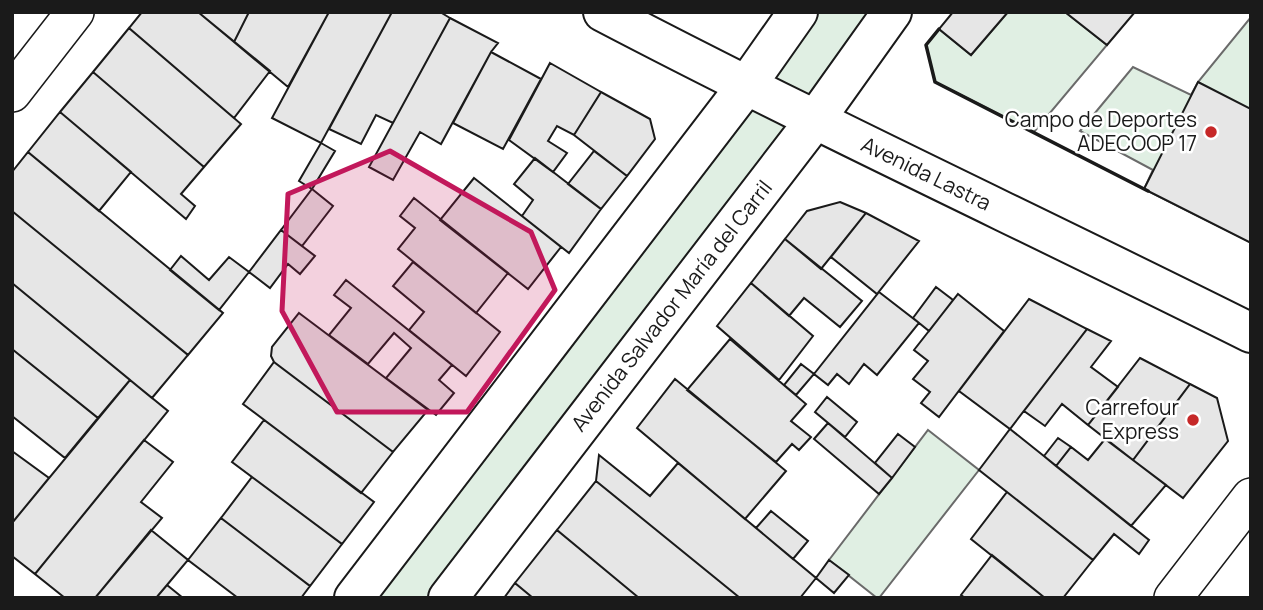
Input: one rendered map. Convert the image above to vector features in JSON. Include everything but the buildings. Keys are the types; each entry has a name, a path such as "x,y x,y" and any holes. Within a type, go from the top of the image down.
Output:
{"street":[{"path":"12,93 75,12"},
{"name":"Avenida Lastra","path":"603,12 746,86 1251,333"},
{"path":"354,598 746,86 798,12"},
{"name":"Avenida Salvador María del Carril","path":"448,598 815,120 892,12"},
{"path":"1173,598 1251,497"}],"highlighted area":[{"path":"390,151 531,232 555,290 467,412 337,412 282,311 288,194"}],"green space":[{"path":"798,12 892,12 448,598 354,598"},
{"path":"1008,12 1065,12 1107,45 1034,132 935,82 926,45 939,29 971,55"},
{"name":"Campo de Deportes ADECOOP 17","path":"1251,17 1251,243 1144,189 1153,170 1080,131 1133,67 1191,95 1198,82"},
{"path":"928,430 979,470 877,598 829,560"}],"wall":[{"path":"939,29 926,45 935,82 1148,191"}],"place":[{"name":"Campo de Deportes ADECOOP 17","path":"1211,132"},
{"name":"Carrefour Express","path":"1193,420"}]}
